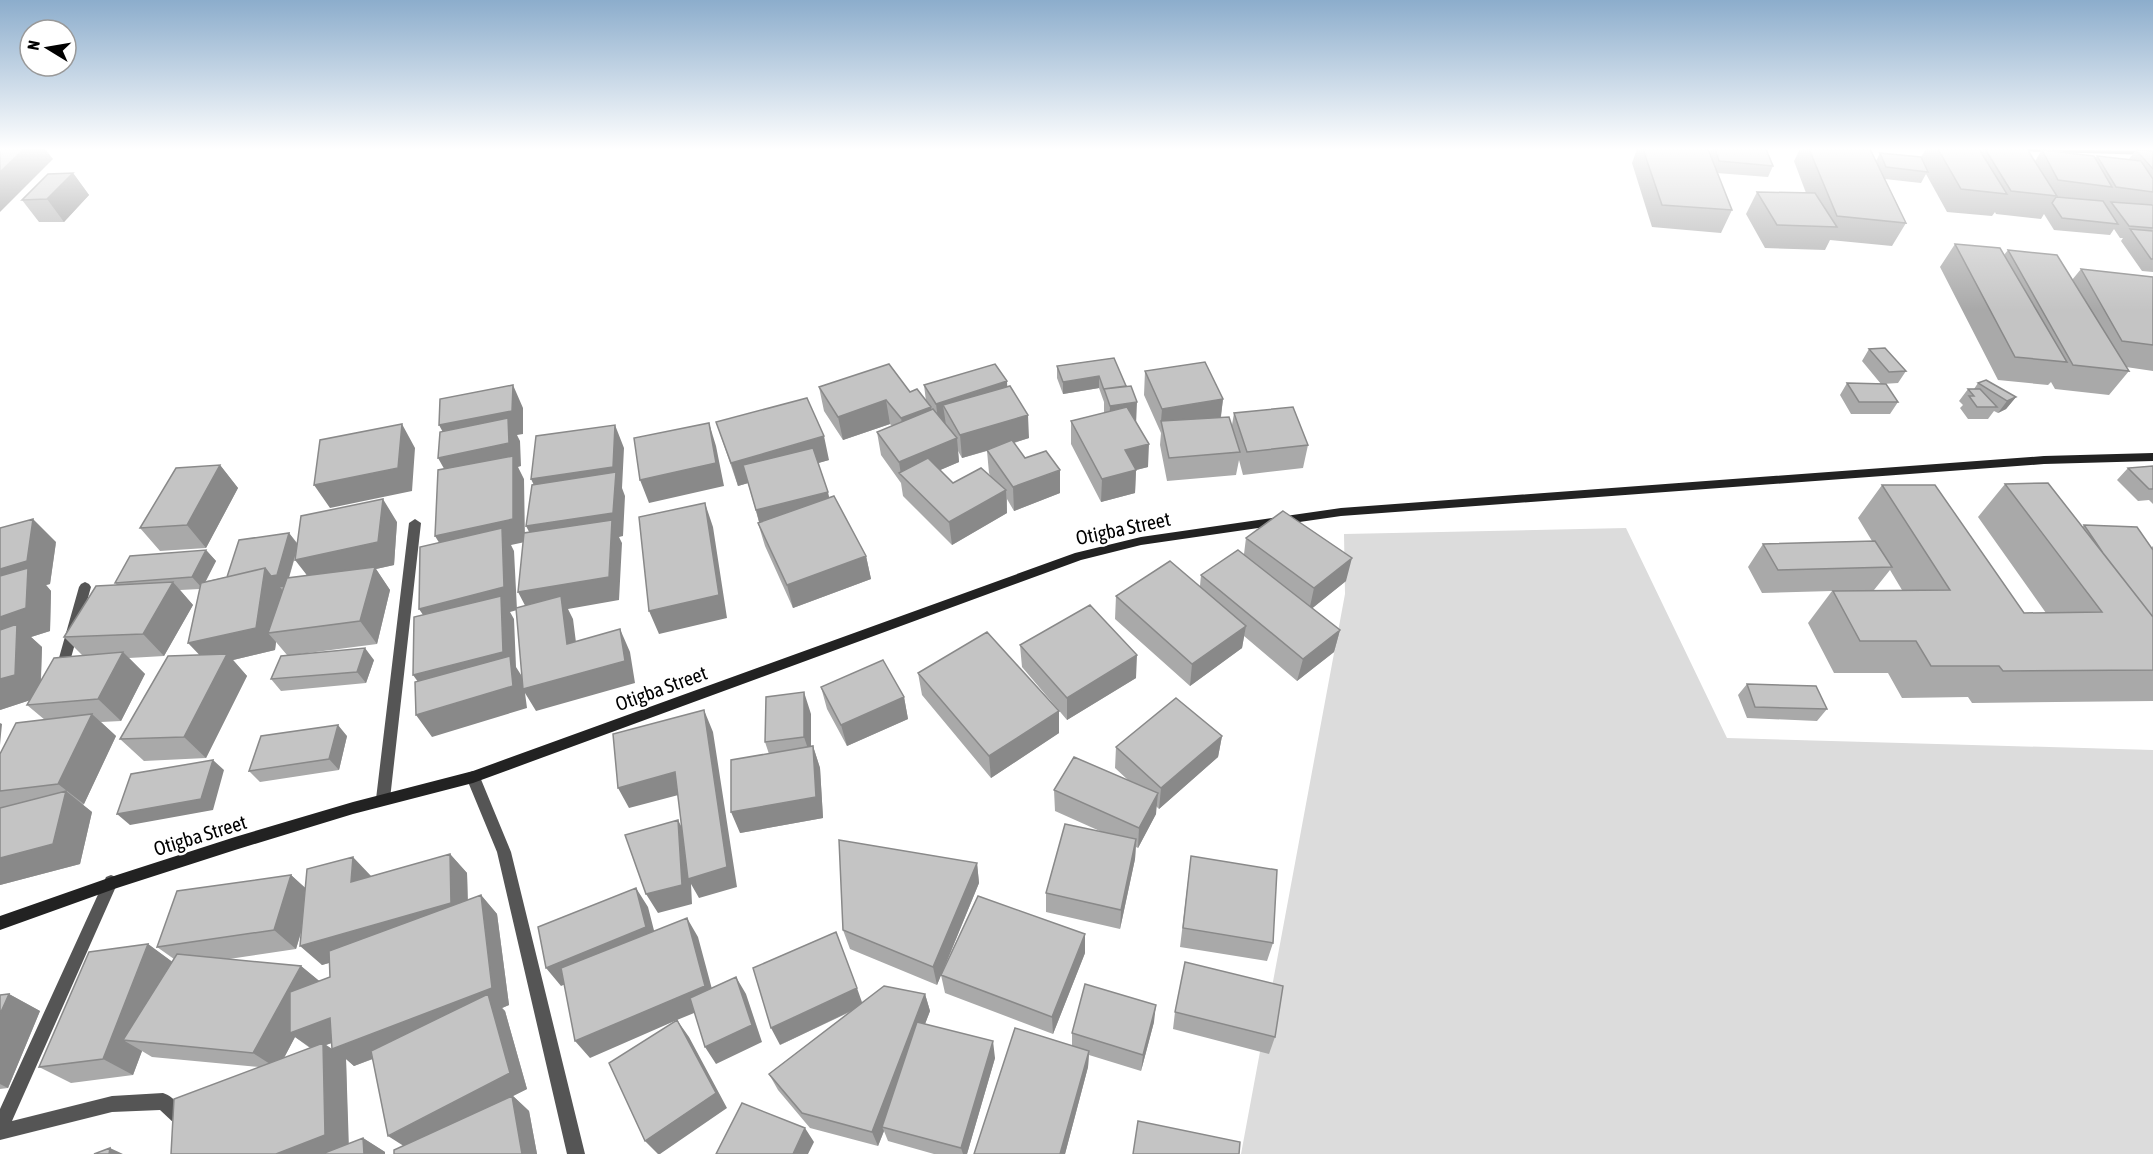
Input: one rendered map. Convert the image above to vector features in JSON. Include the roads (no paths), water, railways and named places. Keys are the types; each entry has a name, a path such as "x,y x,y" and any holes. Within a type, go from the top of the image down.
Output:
{"street":[{"name":"Otigba Street","path":"0,923 111,882 383,799 473,777 1079,556 1141,541 1341,512 1426,508 2044,460 2153,457"},
{"path":"383,799 415,523"},
{"path":"56,690 85,587"},
{"path":"473,777 504,852 576,1154"},
{"path":"0,1130 111,882"},
{"path":"0,1130 112,1104 163,1101 183,1120 186,1154"}]}
